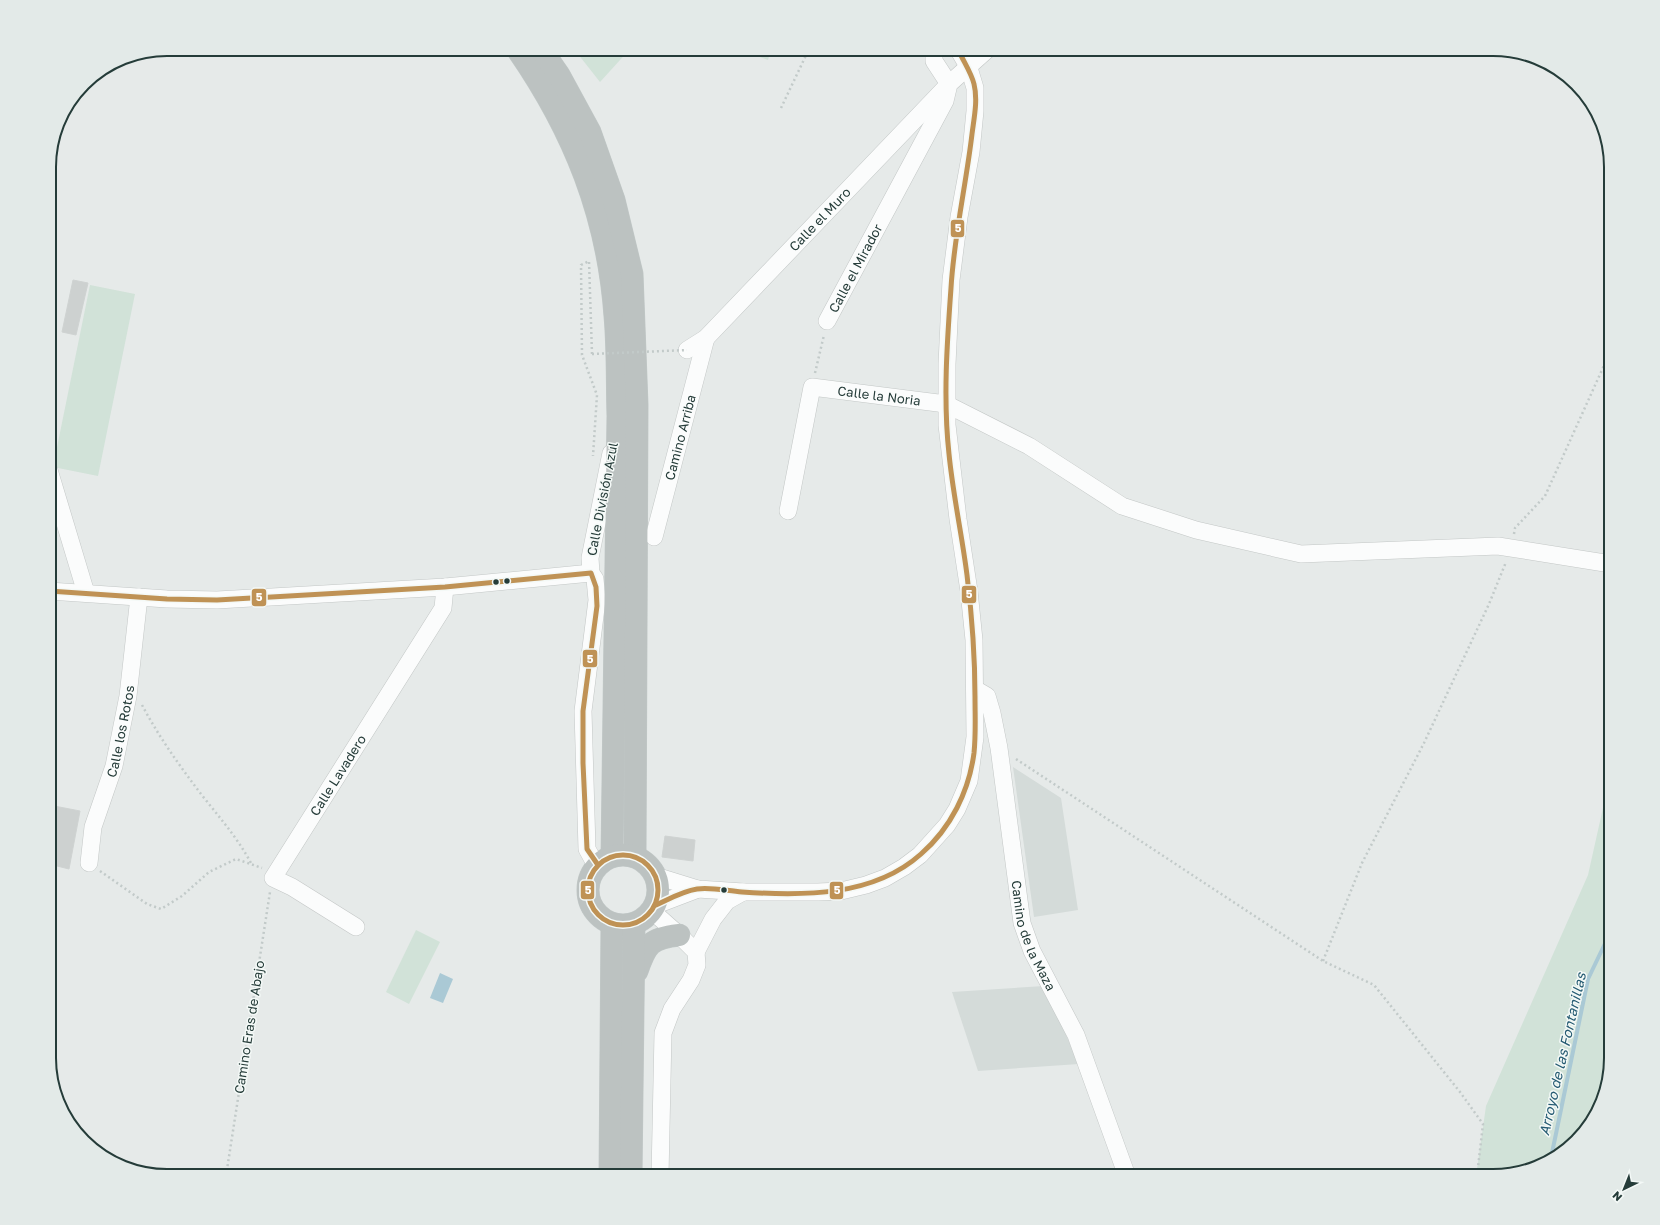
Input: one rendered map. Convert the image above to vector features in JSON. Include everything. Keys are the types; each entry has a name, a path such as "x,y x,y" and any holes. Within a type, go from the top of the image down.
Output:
{"highway":[{"path":"523,56 548,94 562,120 587,180 598,213 610,270 615,315 618,416 605,860"},
{"path":"546,56 559,75 590,132 614,200 632,274 637,405 634,856"},
{"path":"620,854 634,856 647,864 656,876 659,890 654,908 641,921 634,924 612,924 601,918 596,913 588,897 588,885 590,879 605,860 620,854"},
{"path":"610,1169 612,924"},
{"path":"631,1169 632,984 634,924"},
{"path":"632,984 643,953 652,941 664,936 679,934"}],"street":[{"path":"934,56 934,61 949,84 981,56"},
{"path":"656,876 698,889 743,892 841,891 866,885 885,878 904,867 920,855 950,820 957,809 969,781 975,737 974,640 969,591 949,453 946,404 954,248 971,152 975,111 975,88 969,68 962,56"},
{"name":"Calle el Mirador","path":"827,321 945,101 949,84"},
{"name":"Calle el Muro","path":"687,350 706,338 949,84"},
{"name":"Camino Arriba","path":"654,537 706,338"},
{"path":"788,512 812,387"},
{"name":"Calle la Noria","path":"812,387 946,404 1029,446 1122,506 1196,530 1301,554 1498,546 1604,563"},
{"name":"Calle División Azul","path":"605,860 592,858 587,849 583,712 597,600 595,578 591,573 590,558 618,416"},
{"path":"56,493 86,593"},
{"path":"56,591 139,597 218,600 445,588 591,573"},
{"name":"Calle Lavadero","path":"273,878 443,608 445,588"},
{"name":"Calle los Rotos","path":"89,863 93,827 114,766 128,696 139,597"},
{"name":"Camino de la Maza","path":"975,689 986,696 992,713 999,748 1022,923 1032,951 1076,1035 1124,1169"},
{"path":"273,878 292,887 356,927"},
{"path":"696,952 654,908 698,889"},
{"path":"660,1169 662,1033 672,1009 691,980 697,965 696,952 713,919 727,901 743,892"}],"path":[{"path":"781,108 806,56"},
{"path":"593,459 596,395 582,355 581,265 589,261 592,354 687,350"},
{"name":"Calle el Mirador","path":"812,387 827,321"},
{"path":"1323,961 1362,863 1427,736 1489,604 1511,548 1516,528 1545,496 1604,365"},
{"path":"130,679 166,747 226,824 242,847 251,864"},
{"path":"999,748 1323,961 1374,985 1460,1092 1483,1124 1478,1169"},
{"path":"89,863 146,904 161,909 182,896 209,872 236,859 260,867 273,878"},
{"name":"Camino Eras de Abajo","path":"227,1169 273,878"}],"shaded area":[{"path":"1013,767 1061,798 1078,910 1034,917"},
{"path":"1044,986 1079,1064 978,1071 952,992"}],"green space":[{"path":"580,56 624,56 600,82"},
{"path":"757,56 769,56 768,60"},
{"path":"90,285 135,294 98,476 56,468 56,452"},
{"path":"1604,803 1604,1058 1602,1079 1593,1107 1585,1120 1571,1136 1555,1150 1542,1158 1514,1167 1477,1169 1486,1106 1588,875"},
{"path":"416,930 440,942 409,1004 386,992"}],"water":[{"path":"440,973 453,979 443,1003 430,998"}],"building":[{"path":"73,280 88,283 76,335 62,332"},
{"path":"56,806 80,811 69,869 56,866"},
{"path":"665,836 695,840 693,861 662,857"}],"waterway":[{"name":"Arroyo de las Fontanillas","path":"1552,1152 1588,979 1604,946"}],"transit line":[{"name":"5","path":"656,905 681,893 697,889 789,894 813,893 836,891 881,879 902,868 932,844 950,821 963,795 972,767 974,753 974,651 967,575 953,485 946,413 947,350 953,269 957,230 976,103 973,80 962,56"},
{"name":"5","path":"56,591 167,599 217,600 445,587 591,573 596,587 597,606 583,711 583,763 587,849 598,865"},
{"name":"5","path":"616,855 630,855 643,861 652,870 656,876 658,890 656,904 648,915 637,923 630,925 616,925 609,923 598,915 590,904 588,897 588,883 590,876 598,865 609,857 616,855"}]}
